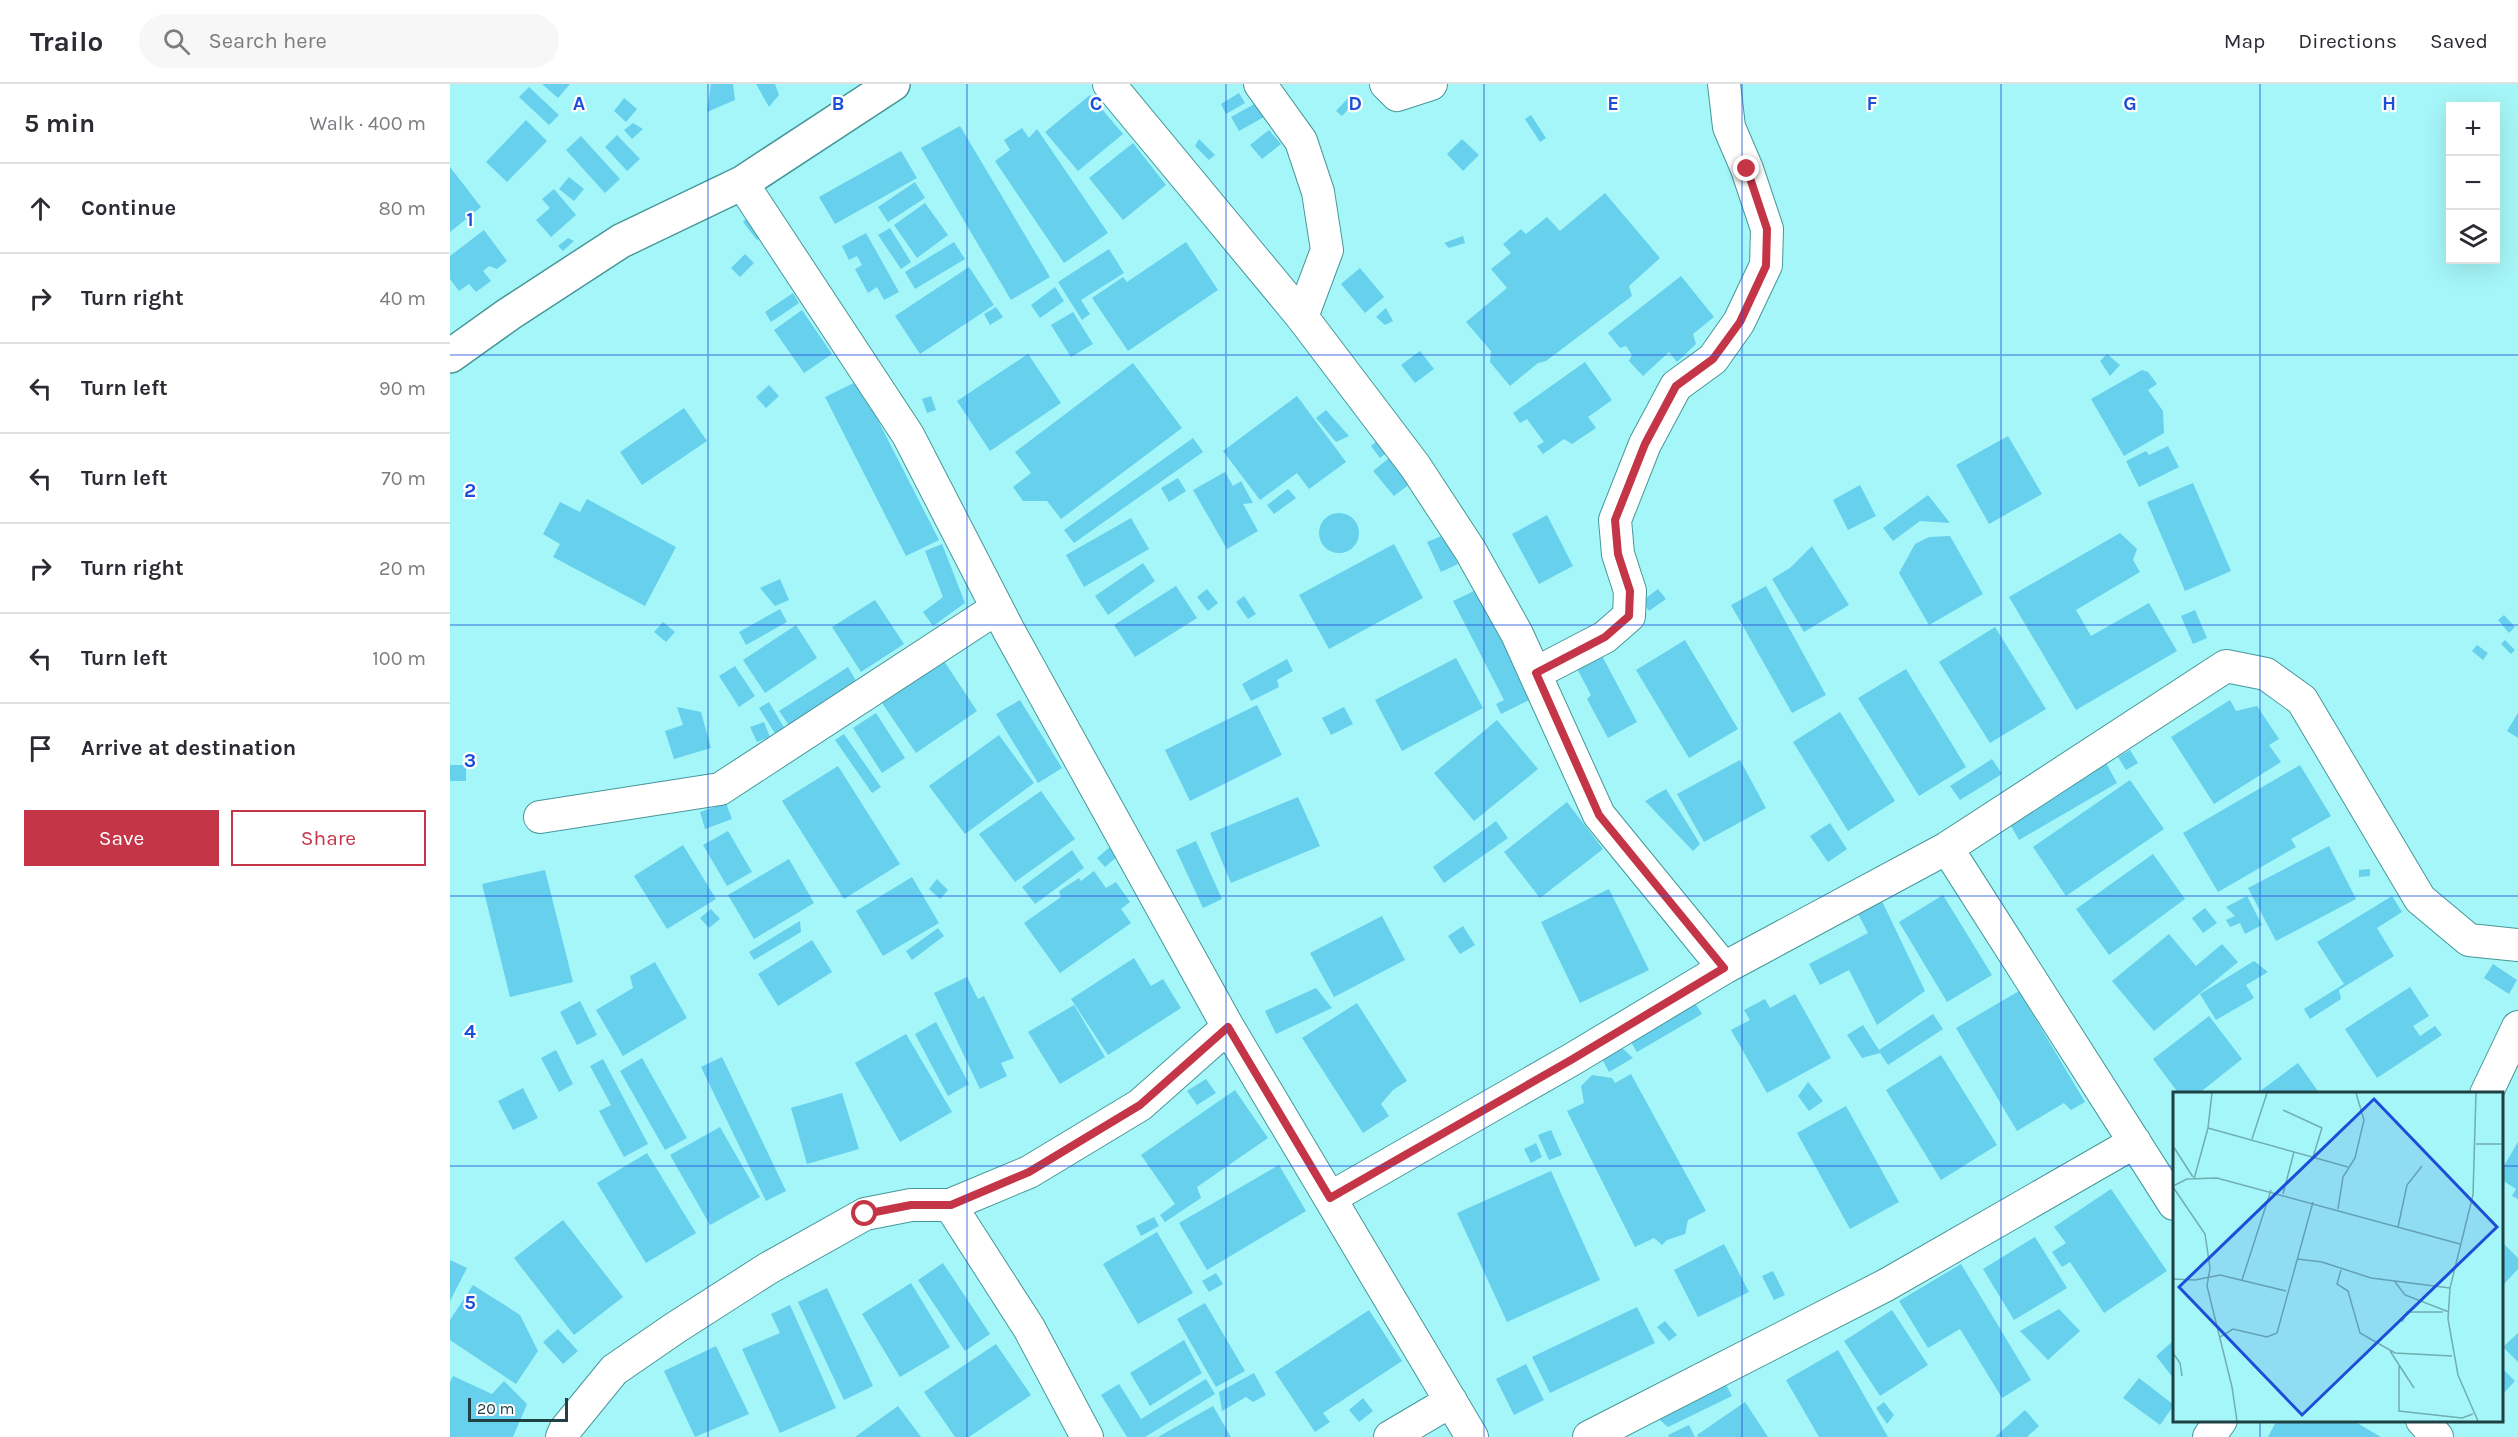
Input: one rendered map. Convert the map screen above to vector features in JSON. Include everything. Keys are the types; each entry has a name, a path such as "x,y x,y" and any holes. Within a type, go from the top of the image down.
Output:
{"street":[{"path":"450,356 509,314 621,241 742,183 893,84"},
{"path":"1108,84 1302,317 1415,466 1470,550 1536,673 1599,815 1724,968"},
{"path":"1260,84 1301,141 1318,192 1327,250 1302,317"},
{"path":"1386,84 1397,95 1431,84"},
{"path":"1536,673 1605,637 1629,616 1630,591 1618,554 1615,520 1645,444 1676,386 1713,359 1740,322 1766,266 1767,229 1747,169 1729,127 1724,84"},
{"path":"742,183 908,435 997,608 1228,1027 1472,1437"},
{"path":"540,817 720,789 997,608"},
{"path":"1330,1198 1571,1060 1724,968 1947,848 2226,666 2266,674 2302,700 2420,899 2469,940 2518,945"},
{"path":"1947,848 2173,1201"},
{"path":"562,1437 565,1430 614,1370 767,1269 865,1214 911,1205 951,1205 1029,1172 1140,1105 1228,1027"},
{"path":"2487,1092 2518,1027"},
{"path":"1589,1437 1886,1285 2135,1142"},
{"path":"951,1205 1029,1328 1087,1437"},
{"path":"1390,1437 1451,1401"},
{"path":"2209,1437 2220,1422"},
{"path":"2424,1422 2437,1437"}],"building":[{"path":"542,84 570,84 558,98"},
{"path":"711,84 733,84 735,100 707,112"},
{"path":"756,84 775,84 779,95 769,107"},
{"path":"529,87 559,115 549,125 519,97"},
{"path":"1239,93 1245,103 1226,114 1221,104"},
{"path":"1090,95 1123,134 1078,171 1045,132"},
{"path":"1350,96 1355,102 1342,116 1336,111"},
{"path":"624,98 637,109 626,122 614,111"},
{"path":"1258,102 1266,116 1239,131 1231,117"},
{"path":"1531,115 1546,138 1540,142 1525,119"},
{"path":"526,120 547,141 507,182 486,162"},
{"path":"633,123 643,129 632,139 624,130"},
{"path":"960,126 1050,277 1011,300 921,148"},
{"path":"1022,128 1029,138 1037,129 1108,233 1064,263 995,161 1010,150 1004,140"},
{"path":"1269,130 1281,144 1262,159 1250,145"},
{"path":"617,135 640,159 627,171 605,147"},
{"path":"581,136 620,179 605,193 566,150"},
{"path":"1199,139 1215,155 1209,160 1195,146"},
{"path":"1462,139 1479,155 1463,171 1447,154"},
{"path":"1133,143 1166,185 1123,220 1089,178"},
{"path":"901,151 917,178 835,224 819,197"},
{"path":"450,167 481,207 450,232"},
{"path":"569,177 584,189 574,201 559,189"},
{"path":"915,182 925,198 888,222 878,207"},
{"path":"554,189 576,215 551,237 536,220 550,208 542,199"},
{"path":"1605,193 1660,258 1629,286 1632,296 1546,361 1538,363 1510,386 1490,362 1491,351 1466,322 1507,288 1491,269 1511,253 1503,244 1521,229 1526,234 1547,217 1560,231"},
{"path":"925,203 948,235 917,258 894,225"},
{"path":"751,212 767,232 757,240 743,222"},
{"path":"890,228 911,262 901,269 878,235"},
{"path":"484,230 507,261 497,269 489,266 483,271 491,281 476,292 469,284 459,291 450,279 450,256"},
{"path":"866,233 899,292 884,300 877,287 868,293 855,269 862,265 857,256 849,260 842,246"},
{"path":"1463,236 1465,243 1449,248 1444,243"},
{"path":"568,238 574,241 563,251 558,246"},
{"path":"954,242 965,259 915,289 905,272"},
{"path":"1186,242 1218,290 1128,351 1092,298 1123,277 1127,282"},
{"path":"1109,249 1124,273 1081,300 1090,314 1082,320 1058,282"},
{"path":"745,254 754,263 740,277 731,268"},
{"path":"969,267 994,305 920,354 895,316"},
{"path":"1360,268 1384,297 1365,313 1341,284"},
{"path":"1681,276 1714,317 1693,334 1696,344 1677,362 1669,352 1643,376 1629,361 1632,355 1626,346 1620,348 1608,333"},
{"path":"1055,287 1064,301 1040,318 1031,305"},
{"path":"793,293 799,303 771,322 765,312"},
{"path":"996,307 1003,317 990,325 984,314"},
{"path":"1386,308 1393,321 1385,325 1376,317"},
{"path":"802,310 832,354 804,373 774,330"},
{"path":"1073,312 1093,344 1071,357 1051,325"},
{"path":"1420,351 1434,369 1415,383 1401,365"},
{"path":"1028,354 1061,403 990,451 957,401"},
{"path":"2107,354 2120,365 2110,376 2100,361"},
{"path":"1585,362 1612,400 1588,417 1596,428 1572,444 1564,439 1543,454 1537,446 1544,442 1527,419 1520,423 1513,413"},
{"path":"1133,363 1182,428 1061,519 1047,501 1023,501 1013,487 1031,473 1015,452"},
{"path":"2142,370 2148,372 2157,384 2148,390 2163,411 2164,433 2124,456 2091,399"},
{"path":"858,381 939,540 906,556 825,397"},
{"path":"769,385 779,396 766,408 756,397"},
{"path":"931,396 936,410 927,413 922,399"},
{"path":"1297,396 1346,462 1309,489 1297,473 1260,500 1223,451"},
{"path":"684,408 707,441 642,485 620,452"},
{"path":"1326,410 1349,436 1336,442 1316,418"},
{"path":"1384,435 1394,447 1380,458 1371,446"},
{"path":"2008,436 2042,494 1989,524 1956,465"},
{"path":"1193,438 1203,452 1074,543 1064,530"},
{"path":"2168,446 2179,467 2139,487 2126,461 2146,451 2149,455"},
{"path":"1394,454 1415,480 1394,496 1373,471"},
{"path":"1225,472 1233,486 1241,481 1253,503 1243,504 1258,531 1227,549 1193,490"},
{"path":"1178,478 1186,491 1169,502 1161,488"},
{"path":"2193,483 2231,571 2185,591 2147,502"},
{"path":"1860,485 1876,516 1848,530 1833,500"},
{"path":"1288,489 1296,498 1274,514 1267,505"},
{"path":"1928,495 1950,523 1920,521 1893,541 1883,528"},
{"path":"587,499 676,547 645,606 553,557 560,544 543,534 560,502 580,512"},
{"path":"1339,513 1353,519 1359,533 1353,547 1339,553 1325,547 1319,533 1325,519"},
{"path":"1547,515 1573,566 1539,584 1512,534"},
{"path":"1131,518 1149,549 1084,587 1066,555"},
{"path":"2120,533 2137,549 2133,560 2140,572 2076,610 2091,636 2149,603 2177,651 2076,710 2009,597"},
{"path":"1444,535 1458,564 1441,572 1427,542"},
{"path":"1950,536 1983,594 1929,625 1899,573 1915,544 1929,537"},
{"path":"942,544 965,603 933,626 923,612 943,597 925,551"},
{"path":"1394,544 1423,598 1329,649 1299,595"},
{"path":"1812,546 1849,605 1804,632 1772,579 1790,568"},
{"path":"1143,563 1155,581 1108,615 1095,596"},
{"path":"780,579 789,600 775,606 760,588"},
{"path":"1176,586 1197,618 1135,657 1114,625"},
{"path":"1766,586 1826,695 1792,713 1731,605"},
{"path":"1207,589 1218,603 1208,611 1197,597"},
{"path":"1658,589 1666,599 1649,611 1642,601"},
{"path":"1476,590 1531,699 1501,714 1496,704 1504,700 1453,601"},
{"path":"1244,596 1256,614 1248,619 1236,602"},
{"path":"875,600 904,644 861,672 832,627"},
{"path":"780,609 787,622 746,645 739,632"},
{"path":"2195,610 2207,638 2193,644 2181,616"},
{"path":"2504,615 2515,627 2509,633 2498,620"},
{"path":"663,622 675,632 666,642 654,632"},
{"path":"796,625 817,658 765,693 743,660"},
{"path":"1995,627 2046,709 1990,743 1939,662"},
{"path":"1685,640 1738,729 1689,758 1636,670"},
{"path":"2505,640 2515,650 2511,654 2501,644"},
{"path":"2477,645 2488,653 2483,660 2472,651"},
{"path":"1599,650 1637,722 1608,738 1587,699 1591,695 1574,663"},
{"path":"1456,658 1483,708 1402,751 1375,700"},
{"path":"1287,659 1293,671 1277,680 1279,687 1251,701 1242,684"},
{"path":"944,661 977,711 916,753 882,703"},
{"path":"735,666 755,696 739,707 719,676"},
{"path":"848,667 858,684 791,728 779,711"},
{"path":"1906,669 1966,767 1919,796 1858,698"},
{"path":"1020,700 1062,768 1038,783 996,714"},
{"path":"2230,700 2236,711 2257,706 2279,739 2269,745 2281,762 2214,804 2171,737"},
{"path":"769,702 785,729 776,735 759,708"},
{"path":"1257,705 1282,755 1190,801 1165,750"},
{"path":"677,707 701,712 711,748 674,759 665,731 683,725"},
{"path":"1344,707 1353,724 1331,735 1322,718"},
{"path":"1840,712 1895,801 1848,831 1793,742"},
{"path":"876,713 905,758 882,773 853,728"},
{"path":"2518,713 2518,738 2507,731"},
{"path":"1497,720 1538,769 1474,821 1434,773"},
{"path":"764,722 770,737 757,742 750,727"},
{"path":"844,734 881,787 872,793 835,740"},
{"path":"999,735 1034,783 965,834 929,786"},
{"path":"2130,750 2138,763 2126,770 2118,757"},
{"path":"1992,759 2002,774 1960,800 1950,786"},
{"path":"1740,760 1766,808 1704,842 1677,794"},
{"path":"2105,761 2117,783 2019,840 2007,819"},
{"path":"450,765 466,765 466,781 450,781"},
{"path":"2300,765 2331,816 2291,839 2296,847 2218,892 2183,833"},
{"path":"838,766 900,864 844,899 782,801"},
{"path":"2130,780 2164,829 2066,896 2033,847"},
{"path":"1666,789 1700,844 1693,851 1645,801"},
{"path":"1041,791 1075,839 1015,882 979,834"},
{"path":"1298,797 1320,846 1231,883 1210,833"},
{"path":"1567,802 1603,849 1540,898 1504,852"},
{"path":"726,803 732,819 705,829 700,812"},
{"path":"1496,821 1508,838 1444,883 1433,867"},
{"path":"1830,823 1847,849 1828,862 1810,836"},
{"path":"728,831 752,872 727,886 703,845"},
{"path":"1196,841 1222,899 1203,908 1176,850"},
{"path":"683,845 716,899 667,929 634,876"},
{"path":"1111,846 1119,855 1105,867 1097,858"},
{"path":"2329,846 2356,899 2276,941 2248,888"},
{"path":"1072,850 1084,868 1035,904 1022,887"},
{"path":"2153,854 2185,899 2109,955 2076,909"},
{"path":"789,859 814,903 754,939 728,895"},
{"path":"2370,869 2370,876 2359,877 2359,870"},
{"path":"545,870 573,982 510,997 482,884"},
{"path":"1094,871 1106,888 1116,882 1130,902 1121,909 1131,923 1060,973 1024,923 1061,897 1059,891 1079,878 1081,881"},
{"path":"912,877 939,923 883,956 856,911"},
{"path":"937,879 948,890 940,899 929,889"},
{"path":"1609,889 1649,970 1580,1003 1541,922"},
{"path":"1943,895 1992,975 1947,1002 1899,922"},
{"path":"2247,896 2262,925 2245,934 2240,923 2230,927 2226,920 2235,916 2226,907"},
{"path":"2392,896 2402,912 2377,928 2394,956 2339,990 2341,999 2310,1019 2304,1009 2344,984 2317,942"},
{"path":"1880,897 1925,991 1877,1025 1849,970 1820,985 1809,964 1868,933 1856,910"},
{"path":"2205,908 2217,923 2203,933 2192,918"},
{"path":"711,909 720,919 709,928 700,918"},
{"path":"1382,916 1405,960 1334,997 1310,953"},
{"path":"800,921 801,932 754,960 749,952"},
{"path":"1463,926 1475,945 1460,954 1448,936"},
{"path":"938,928 944,936 912,960 906,951"},
{"path":"2169,934 2196,966 2222,944 2238,962 2154,1031 2112,981"},
{"path":"812,940 832,972 778,1006 758,974"},
{"path":"1134,958 1151,986 1163,979 1181,1008 1108,1055 1071,999"},
{"path":"2254,961 2268,972 2246,985 2254,998 2216,1020 2200,994"},
{"path":"655,962 687,1018 623,1056 596,1010 633,988 630,976"},
{"path":"2493,964 2517,980 2509,994 2484,978"},
{"path":"967,977 978,999 984,996 1014,1058 1001,1063 1007,1076 980,1089 934,993"},
{"path":"2410,987 2429,1016 2413,1026 2420,1036 2435,1026 2442,1035 2377,1078 2345,1029"},
{"path":"1316,988 1332,1008 1276,1034 1265,1011"},
{"path":"2019,991 2085,1102 2071,1110 2064,1103 2017,1131 1956,1028"},
{"path":"1795,994 1831,1058 1767,1093 1731,1030 1750,1020 1744,1010 1765,999 1770,1008"},
{"path":"1693,1000 1702,1014 1637,1052 1629,1039"},
{"path":"580,1001 597,1035 577,1045 560,1012"},
{"path":"1357,1003 1407,1081 1393,1090 1381,1104 1389,1116 1363,1133 1302,1038"},
{"path":"1074,1005 1105,1057 1060,1084 1028,1032"},
{"path":"1933,1014 1943,1029 1888,1065 1880,1053 1862,1058 1847,1035 1863,1025 1879,1050"},
{"path":"2209,1016 2242,1059 2201,1092 2178,1092 2153,1059"},
{"path":"936,1022 969,1084 948,1096 915,1034"},
{"path":"906,1034 952,1112 900,1142 855,1063"},
{"path":"1620,1046 1633,1058 1609,1072 1601,1057"},
{"path":"556,1050 573,1084 559,1092 541,1058"},
{"path":"1941,1055 1997,1145 1941,1180 1886,1090"},
{"path":"722,1057 786,1191 766,1201 701,1067"},
{"path":"642,1058 687,1138 665,1150 620,1071"},
{"path":"603,1059 648,1144 624,1157 599,1111 611,1105 590,1066"},
{"path":"2298,1063 2319,1092 2259,1092"},
{"path":"1631,1074 1706,1211 1688,1220 1685,1234 1667,1240 1662,1245 1654,1238 1635,1247 1567,1111 1584,1103 1581,1086 1592,1075 1612,1078 1615,1083"},
{"path":"1206,1079 1216,1093 1197,1105 1187,1091"},
{"path":"1808,1082 1823,1101 1809,1111 1798,1096"},
{"path":"523,1088 538,1118 513,1130 498,1101"},
{"path":"1235,1090 1268,1138 1197,1187 1201,1198 1165,1222 1160,1215 1175,1204 1141,1155"},
{"path":"842,1093 859,1149 807,1164 791,1108"},
{"path":"1846,1106 1899,1202 1850,1229 1797,1133"},
{"path":"720,1127 760,1197 710,1225 670,1155"},
{"path":"1551,1130 1562,1155 1549,1160 1538,1135"},
{"path":"2518,1142 2518,1199 2512,1196 2516,1189 2503,1181 2503,1167"},
{"path":"1536,1143 1542,1157 1531,1163 1524,1149"},
{"path":"647,1153 696,1233 646,1263 597,1183"},
{"path":"1279,1165 1306,1211 1207,1270 1179,1223"},
{"path":"1551,1171 1600,1280 1507,1322 1457,1213"},
{"path":"2111,1189 2167,1271 2104,1313 2070,1262 2062,1267 2052,1252 2066,1243 2054,1227"},
{"path":"1154,1217 1159,1226 1141,1236 1136,1226"},
{"path":"563,1220 623,1297 574,1335 514,1258"},
{"path":"1157,1232 1193,1293 1138,1324 1103,1264"},
{"path":"2035,1237 2067,1288 2014,1320 1983,1269"},
{"path":"2503,1243 2518,1258 2518,1269 2503,1285"},
{"path":"1724,1244 1749,1292 1698,1317 1674,1270"},
{"path":"450,1260 467,1268 450,1301"},
{"path":"943,1263 990,1334 965,1351 918,1280"},
{"path":"1961,1264 2031,1380 2002,1398 1960,1329 1928,1348 1899,1301"},
{"path":"1773,1271 1785,1295 1774,1300 1762,1276"},
{"path":"1216,1273 1223,1284 1209,1292 1202,1281"},
{"path":"911,1283 950,1347 900,1377 862,1314"},
{"path":"473,1285 520,1315 538,1351 516,1384 450,1340 450,1320"},
{"path":"827,1288 873,1386 844,1400 798,1302"},
{"path":"1205,1303 1245,1371 1216,1387 1177,1319"},
{"path":"790,1305 836,1408 780,1433 742,1349 780,1333 771,1314"},
{"path":"1637,1307 1655,1343 1550,1393 1532,1357"},
{"path":"2059,1309 2080,1331 2048,1360 2020,1331"},
{"path":"1369,1310 1402,1361 1323,1413 1330,1422 1315,1432 1275,1372"},
{"path":"1892,1310 1928,1365 1880,1396 1844,1341"},
{"path":"1665,1321 1677,1335 1669,1341 1657,1327"},
{"path":"558,1329 578,1351 563,1364 543,1342"},
{"path":"2518,1333 2518,1362 2503,1347"},
{"path":"1184,1340 1202,1373 1150,1406 1130,1373"},
{"path":"2173,1341 2173,1378 2156,1356"},
{"path":"996,1344 1031,1395 969,1437 955,1437 924,1392"},
{"path":"716,1346 749,1414 695,1437 664,1371"},
{"path":"1838,1350 1888,1437 1819,1437 1786,1380"},
{"path":"1526,1364 1544,1400 1514,1415 1496,1379"},
{"path":"2503,1369 2515,1381 2503,1394"},
{"path":"1254,1373 1266,1395 1253,1402 1246,1397 1222,1411 1219,1392"},
{"path":"453,1376 492,1394 504,1381 527,1404 513,1437 450,1437 450,1382"},
{"path":"2139,1378 2173,1406 2160,1425 2123,1398"},
{"path":"1206,1379 1215,1394 1145,1437 1127,1437 1101,1395 1119,1384 1141,1419"},
{"path":"1724,1381 1732,1396 1668,1427 1654,1415"},
{"path":"1363,1398 1373,1411 1359,1422 1349,1410"},
{"path":"1745,1402 1768,1437 1698,1437 1697,1435"},
{"path":"1884,1402 1894,1415 1887,1424 1876,1408"},
{"path":"898,1406 921,1437 855,1437"},
{"path":"1213,1406 1231,1437 1158,1437"},
{"path":"2025,1410 2039,1426 2027,1437 1995,1437"},
{"path":"2276,1422 2355,1422 2381,1437 2268,1437"},
{"path":"1689,1425 1695,1437 1669,1437 1668,1435"}],"route":[{"path":"865,1214 911,1205 951,1205 1029,1172 1140,1105 1228,1027 1330,1198 1571,1060 1724,968 1599,815 1536,673 1605,637 1629,616 1630,591 1618,554 1615,520 1645,444 1676,386 1713,359 1740,322 1766,266 1767,229 1747,169"}]}
